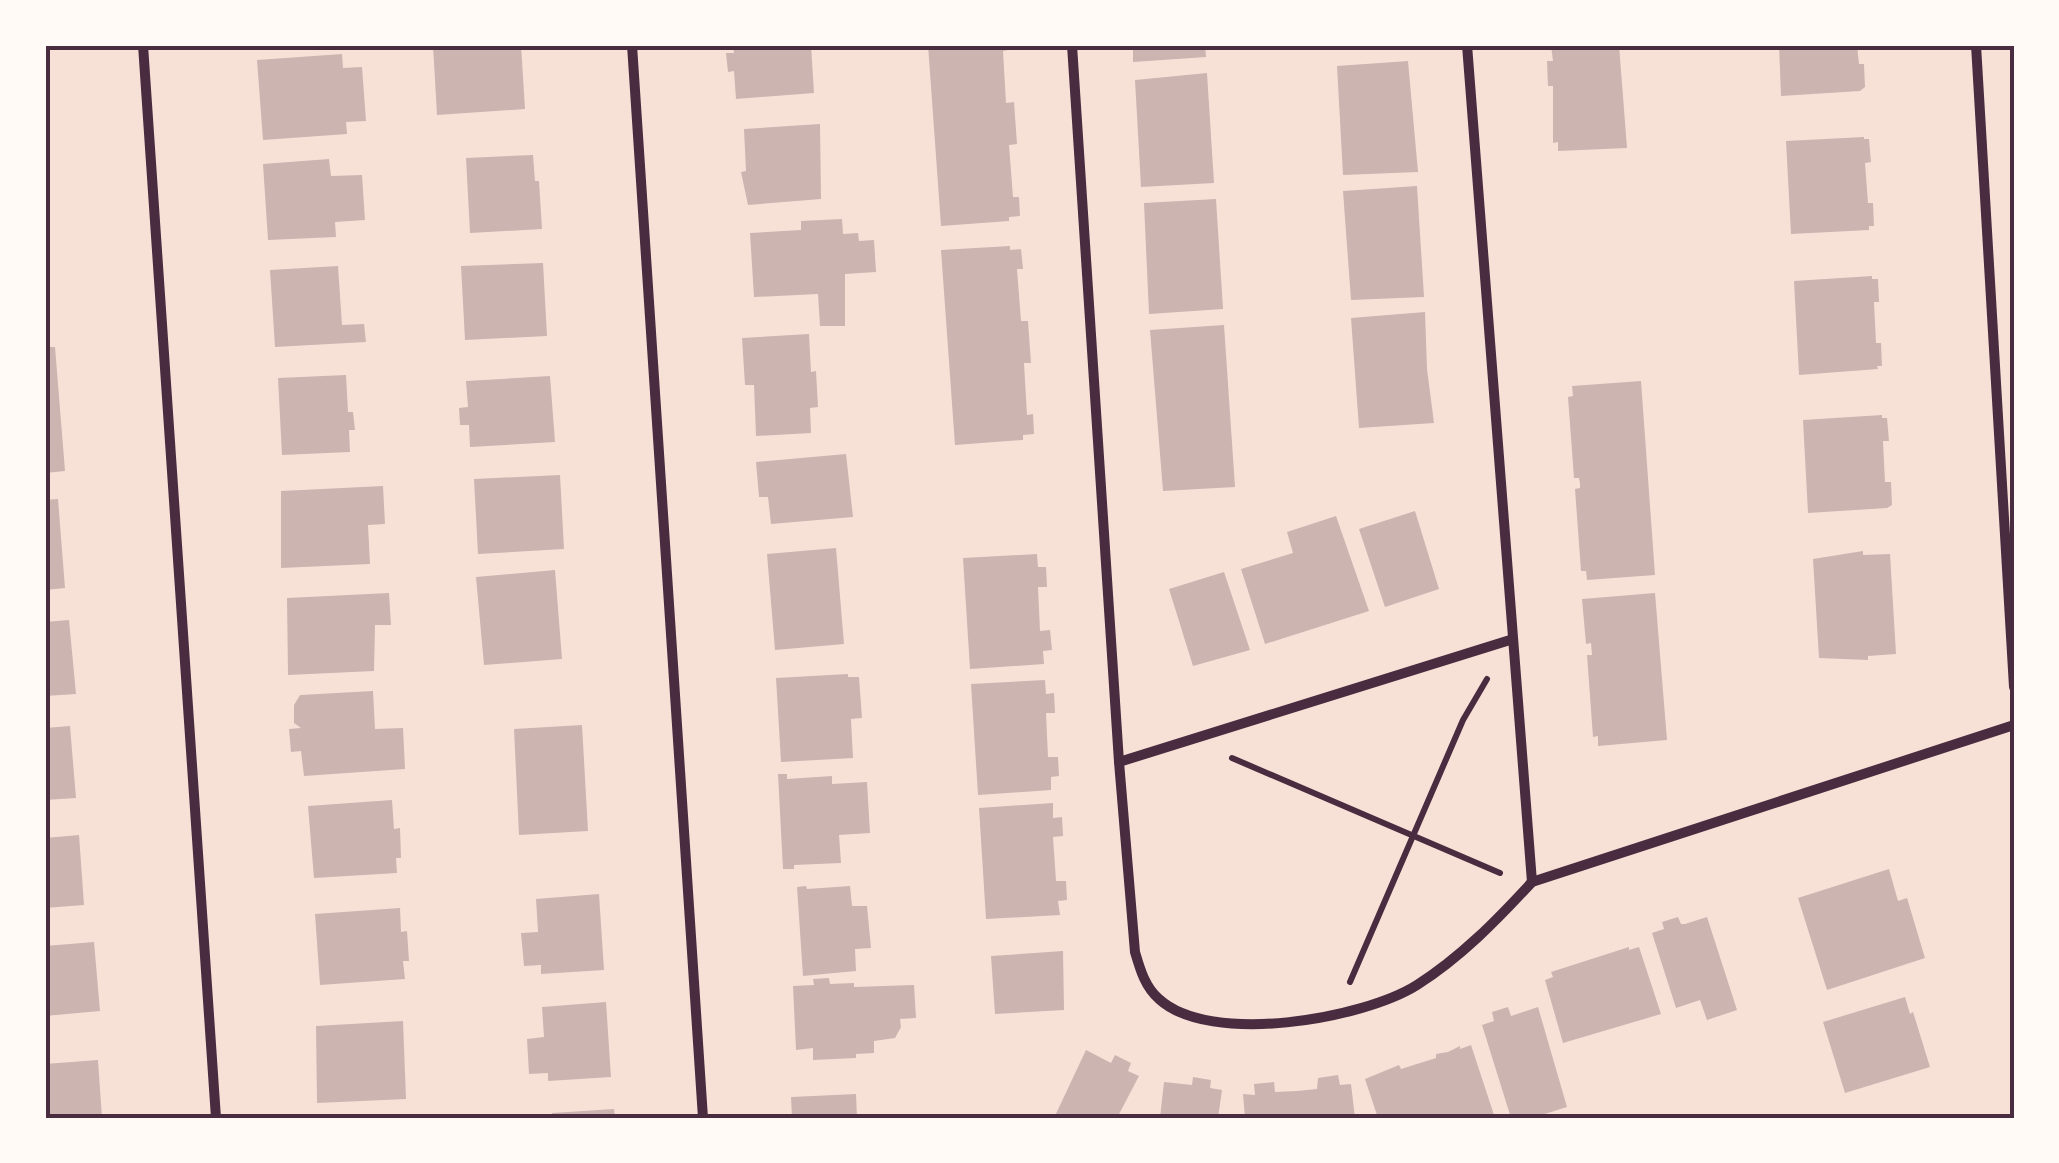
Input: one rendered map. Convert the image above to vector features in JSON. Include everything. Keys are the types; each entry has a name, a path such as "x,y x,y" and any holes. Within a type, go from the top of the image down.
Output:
{"street":[{"path":"143,45 216,1118"},
{"path":"632,45 703,1118"},
{"path":"1072,45 1135,952 1143,978 1158,1000 1184,1014 1213,1020 1287,1024 1350,1013 1415,986 1479,938 1530,884 2014,725"},
{"path":"1467,45 1530,884"},
{"path":"1976,45 2014,687"},
{"path":"1119,762 1510,640"}],"path":[{"path":"1336,1016 1463,720 1510,640"},
{"path":"1190,740 1530,884"}],"building":[{"path":"433,45 521,45 525,109 437,115"},
{"path":"733,45 811,45 814,93 736,99 734,71 728,72 726,53 734,53"},
{"path":"928,45 1008,45 1008,50 1003,51 1006,103 1014,102 1017,144 1009,145 1013,197 1019,197 1020,216 1009,217 1009,221 941,226"},
{"path":"1133,45 1205,45 1206,57 1133,62"},
{"path":"1334,45 1381,45 1381,48 1335,50"},
{"path":"1551,45 1619,45 1627,148 1558,151 1558,142 1553,143 1553,86 1548,86 1547,61 1553,61"},
{"path":"1779,45 1857,45 1859,64 1864,64 1865,87 1860,91 1781,96"},
{"path":"342,54 343,68 362,67 366,121 346,122 347,134 263,140 257,60"},
{"path":"1408,61 1418,172 1343,175 1337,66"},
{"path":"1207,73 1214,183 1141,187 1135,80"},
{"path":"820,124 821,199 748,205 741,172 746,171 744,129"},
{"path":"1869,139 1871,162 1865,163 1874,226 1869,226 1869,230 1791,234 1786,141"},
{"path":"533,155 542,229 470,233 466,158"},
{"path":"329,159 331,176 362,175 365,220 335,222 336,237 268,240 263,164"},
{"path":"1417,186 1424,297 1351,300 1343,191"},
{"path":"1216,199 1223,309 1149,314 1144,203"},
{"path":"842,219 843,234 858,233 859,241 874,240 876,272 845,274 845,326 820,326 818,294 754,297 750,233 801,230 801,221"},
{"path":"1010,246 1010,250 1021,249 1023,269 1017,269 1021,321 1028,321 1031,363 1024,363 1027,415 1033,414 1034,434 1023,435 1023,440 955,445 941,250"},
{"path":"543,263 547,336 465,340 461,266"},
{"path":"338,266 342,325 364,324 366,342 275,347 270,270"},
{"path":"1872,276 1878,279 1879,302 1874,302 1876,343 1881,343 1882,366 1799,375 1794,281"},
{"path":"1425,312 1434,423 1359,428 1351,318"},
{"path":"1224,325 1235,487 1163,491 1150,330"},
{"path":"809,334 818,407 810,408 811,433 756,436 754,385 745,385 742,338"},
{"path":"45,347 55,347 65,471 45,473"},
{"path":"346,375 348,412 353,412 355,430 349,430 350,452 282,455 278,378"},
{"path":"550,376 555,442 470,447 469,425 460,425 459,408 468,407 466,381"},
{"path":"1641,381 1655,575 1587,580 1586,571 1581,571 1575,489 1580,488 1580,483 1579,478 1574,478 1568,397 1573,396 1572,386"},
{"path":"1882,415 1887,418 1889,441 1883,441 1885,482 1891,482 1892,505 1808,513 1803,420"},
{"path":"846,454 853,517 771,524 768,497 759,497 756,462"},
{"path":"560,475 564,549 478,554 474,479"},
{"path":"383,486 385,524 368,525 370,564 281,568 281,491"},
{"path":"58,499 65,588 45,590 45,500"},
{"path":"1415,511 1439,589 1385,607 1359,529"},
{"path":"1336,516 1369,611 1265,644 1241,569 1293,553 1287,532"},
{"path":"836,548 844,644 775,650 767,554"},
{"path":"1863,551 1863,555 1890,554 1896,654 1868,656 1868,660 1819,658 1813,559"},
{"path":"1037,554 1038,567 1046,567 1047,587 1038,587 1040,631 1050,630 1052,650 1043,651 1044,664 970,669 963,558"},
{"path":"555,570 562,659 484,665 476,577"},
{"path":"1224,572 1250,650 1193,666 1169,589"},
{"path":"389,593 391,625 375,625 374,671 288,675 287,598"},
{"path":"1655,593 1667,740 1598,746 1598,736 1593,737 1587,655 1592,655 1591,643 1586,644 1582,599"},
{"path":"69,620 76,694 45,696 45,622"},
{"path":"848,674 859,677 862,718 851,719 853,758 781,762 776,678"},
{"path":"1045,680 1046,694 1054,693 1055,713 1046,713 1048,757 1058,757 1059,776 1051,777 1051,790 978,795 971,684"},
{"path":"373,691 375,729 403,728 405,769 304,776 301,751 291,752 289,729 301,728 294,723 294,705 300,695"},
{"path":"582,725 588,831 519,835 514,729"},
{"path":"70,726 76,798 45,800 45,728"},
{"path":"778,774 787,774 787,779 832,776 832,784 867,782 870,833 839,835 841,863 783,869"},
{"path":"392,800 394,829 400,828 397,873 314,878 308,806"},
{"path":"1053,803 1053,818 1062,817 1063,836 1053,837 1056,881 1066,881 1067,900 1058,901 1060,915 986,919 979,808"},
{"path":"79,835 84,905 45,908 45,838"},
{"path":"1889,869 1898,901 1907,898 1925,958 1827,990 1798,898"},
{"path":"850,886 852,906 867,906 871,948 855,949 856,971 803,976 797,887"},
{"path":"599,894 604,970 541,974 541,965 524,966 521,933 538,932 536,899"},
{"path":"400,908 401,932 407,931 409,961 403,961 405,979 320,985 315,914"},
{"path":"1678,917 1685,924 1707,917 1737,1010 1707,1020 1700,1000 1676,1008 1652,933 1664,929 1662,922"},
{"path":"94,942 100,1011 45,1016 45,946"},
{"path":"1639,947 1661,1014 1563,1043 1545,980 1553,977 1551,972"},
{"path":"1063,951 1064,1010 995,1014 991,956"},
{"path":"829,978 830,984 854,983 854,987 914,985 916,1018 900,1019 901,1027 895,1038 874,1041 874,1053 813,1060 813,1048 796,1050 793,986 814,985 813,979"},
{"path":"1905,997 1930,1067 1845,1093 1823,1022"},
{"path":"606,1002 611,1077 548,1081 548,1073 529,1074 527,1039 544,1037 542,1007"},
{"path":"1508,1007 1511,1016 1538,1007 1567,1107 1532,1118 1511,1118 1482,1025 1494,1021 1492,1012"},
{"path":"403,1021 406,1099 317,1103 316,1026"},
{"path":"1471,1045 1495,1118 1378,1118 1365,1079"},
{"path":"1086,1050 1111,1063 1115,1055 1131,1063 1128,1071 1139,1076 1117,1118 1054,1118"},
{"path":"98,1060 102,1118 45,1118 45,1064"},
{"path":"1338,1075 1340,1085 1351,1084 1355,1118 1245,1118 1243,1094 1255,1095 1254,1084 1274,1082 1275,1092 1317,1089 1318,1078"},
{"path":"1193,1077 1211,1080 1210,1088 1222,1090 1218,1118 1160,1118 1164,1082 1192,1085"},
{"path":"856,1094 857,1118 792,1118 791,1097"},
{"path":"614,1109 615,1118 552,1118 552,1113"}]}
